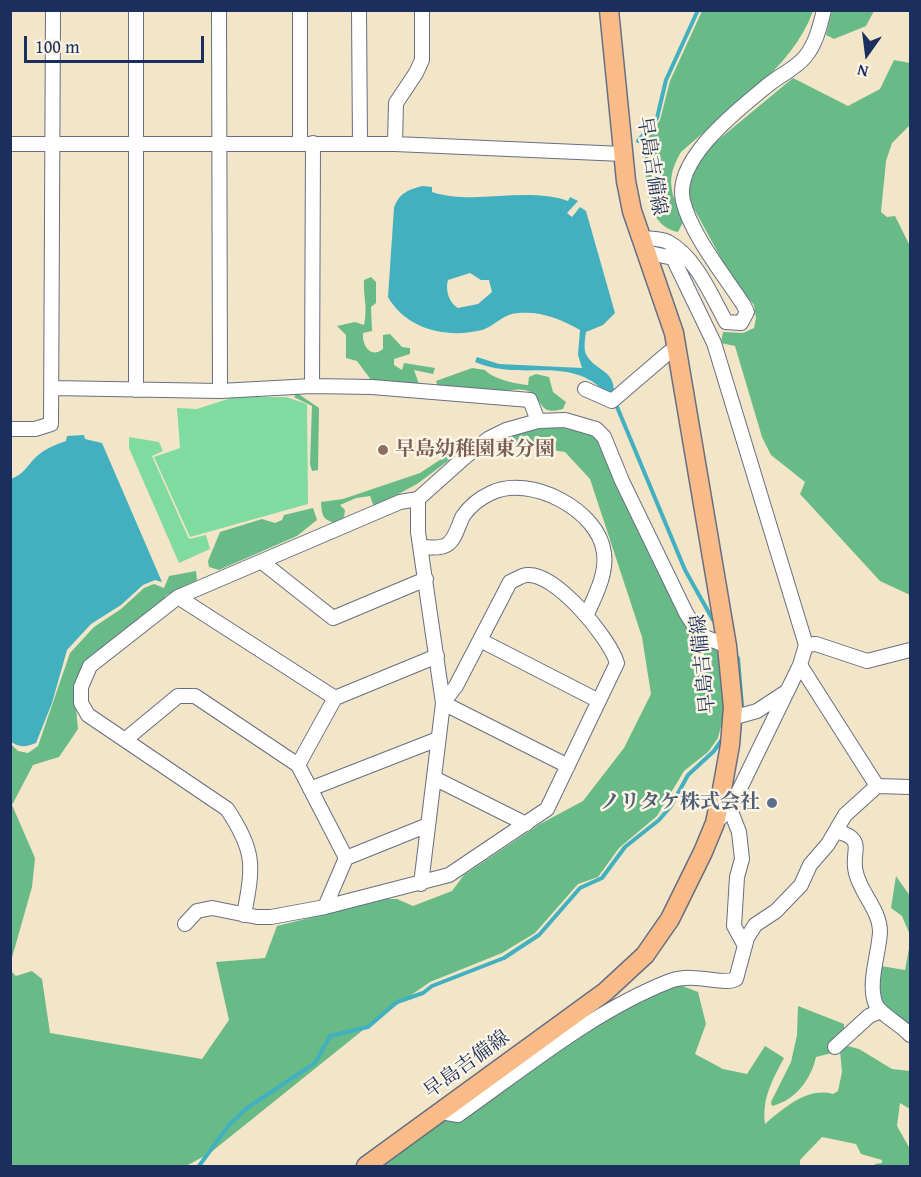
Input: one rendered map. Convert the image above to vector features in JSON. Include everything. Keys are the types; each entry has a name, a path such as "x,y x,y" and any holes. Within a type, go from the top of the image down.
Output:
{"main road":[{"name":"早島吉備線","path":"366,1167 605,992 645,955 657,941 684,892 715,823 726,770 732,718 728,646 676,349 632,211 623,154 609,10"}],"street":[{"path":"10,429 34,429 51,424 53,10"},
{"path":"136,10 136,390"},
{"path":"219,10 220,392"},
{"path":"300,10 307,143 312,386"},
{"path":"359,10 360,144"},
{"path":"396,144 396,103 422,60 422,10"},
{"path":"643,245 666,241 681,251 702,280 726,322 741,323 747,312 685,210 681,186 684,174 698,149 770,84 805,56 818,33 824,10"},
{"path":"10,144 396,144 623,154"},
{"path":"643,245 673,258 714,343 806,645 788,691 730,809 715,823"},
{"path":"585,389 615,400 668,353 676,349"},
{"path":"52,388 220,392 312,386 372,387 530,400 538,421"},
{"path":"244,915 252,871 249,849 240,828 227,809 126,739 88,716 81,704 81,687 90,666 178,597 400,502 418,499 488,439 506,429 538,421 565,420 596,429 604,437 622,482 686,613 700,635 728,646"},
{"path":"421,547 443,547 450,542 464,515 476,501 493,491 516,487 539,492 570,506 585,517 599,536 604,554 603,568 597,592 587,615"},
{"path":"418,499 421,547 443,703 421,884"},
{"path":"262,562 333,618 426,579"},
{"path":"185,924 196,911 212,908 244,915 271,917 325,907 421,884 449,874 547,809 617,663 612,647 587,615 545,579 527,575 510,582 456,686 443,703"},
{"path":"178,597 335,698"},
{"path":"480,640 599,701"},
{"path":"806,645 816,644 867,661 910,650"},
{"path":"298,765 335,698 437,656"},
{"path":"800,665 877,786"},
{"path":"732,718 757,711 788,691"},
{"path":"126,739 178,696 195,696 298,765 346,858"},
{"path":"443,703 568,766"},
{"path":"310,789 438,739"},
{"path":"434,778 526,825"},
{"path":"441,1112 458,1115 590,1024 664,984 688,976 729,983 736,979 745,946 755,925 776,911 801,885 810,865 828,844 845,815 877,786 910,787"},
{"path":"730,809 739,832 742,859 737,877 734,926 745,946"},
{"path":"325,907 346,858 428,825"},
{"path":"836,831 850,835 855,840 857,876 878,916 880,930 874,991 876,1004 880,1011 910,1035"},
{"path":"835,1047 869,1016 880,1011"}],"green space":[{"path":"832,10 874,11 866,26 834,39 826,35"},
{"path":"702,11 813,11 803,32 774,70 681,152 671,179 673,195 683,222 678,232 666,227 652,209 646,183 644,144 660,120 670,81"},
{"path":"894,60 910,63 910,125 892,143 886,161 881,212 887,217 895,216 910,246 910,595 880,581 800,494 805,482 771,455 762,437 735,346 721,343 723,332 743,333 754,328 756,318 754,305 734,282 692,205 689,192 691,173 700,155 793,78 848,106 880,89"},
{"path":"371,277 376,282 376,303 371,307 372,331 363,333 364,342 371,352 379,352 383,349 383,335 390,334 402,347 410,348 410,354 394,359 394,365 402,370 404,363 435,368 433,374 414,370 419,384 412,387 374,384 357,361 346,358 346,335 337,326 355,322 364,325 366,312 364,280"},
{"path":"472,368 485,370 511,382 528,385 529,377 536,374 549,377 553,392 566,402 563,409 554,411 544,408 535,396 525,390 491,392 438,387 436,381"},
{"path":"297,393 319,408 318,470 312,471 310,464 312,406 294,397"},
{"path":"234,397 286,397 307,404 308,504 190,537 154,457 180,448 177,408 197,409"},
{"path":"556,427 580,430 596,438 682,618 719,648 724,695 723,718 718,738 708,752 684,771 657,816 619,848 598,877 578,884 535,933 502,953 430,982 378,1018 210,1153 186,1166 11,1166 10,970 16,976 32,971 42,979 50,1033 202,1059 229,1020 216,962 265,958 277,926 386,899 397,899 413,906 452,891 464,875 540,824 583,801 624,748 651,694 642,637 590,479 565,452 539,448 509,448 505,438 531,430"},
{"path":"129,437 159,442 163,451 152,456 189,539 206,535 210,549 179,563 129,448"},
{"path":"473,438 476,440 417,484 374,507 370,496 356,498 340,505 345,510 344,517 336,523 324,516 321,502 343,499 420,473"},
{"path":"313,508 317,520 297,536 219,570 209,567 208,561 220,532 262,519 275,523 282,520 284,515"},
{"path":"196,571 197,580 165,596 168,600 83,666 76,689 78,729 59,757 33,765 12,805 35,858 32,887 11,961 11,744 18,751 28,753 38,746 70,653 94,627 121,609 144,588 154,584 164,588 169,576"},
{"path":"896,876 910,896 910,935 902,916 891,908"},
{"path":"910,943 910,1029 887,1009 879,989 881,966 905,970"},
{"path":"680,985 698,992 706,1024 695,1054 723,1069 747,1074 765,1046 784,1058 767,1098 765,1124 796,1100 814,1093 833,1094 838,1091 842,1072 840,1051 816,1057 806,1081 795,1094 772,1106 771,1102 791,1062 797,1035 798,1006 844,1024 844,1045 859,1049 892,1069 910,1071 910,1109 900,1103 897,1126 910,1149 910,1166 875,1166 875,1164 882,1163 882,1160 861,1154 856,1144 822,1137 800,1160 800,1166 376,1166 446,1119 460,1120 601,1022 669,987"}],"water":[{"path":"422,186 432,187 432,192 449,196 534,195 568,201 570,197 578,201 567,213 572,217 580,207 586,211 615,313 603,325 586,332 585,351 591,361 612,380 614,395 609,396 594,383 578,375 562,371 511,370 493,368 475,362 477,357 499,364 582,368 578,355 580,330 558,319 535,313 514,314 482,330 455,333 429,329 416,324 396,308 388,297 394,208 401,196","holes":["470,273 481,280 489,280 492,292 478,304 458,308 452,303 447,292 448,280"]},
{"path":"84,435 85,439 102,443 162,582 155,580 143,585 121,605 91,624 67,650 52,703 36,743 20,746 10,741 11,479 43,452 66,441 67,436"}],"waterway":[{"path":"638,141 657,118 666,80 698,10"},
{"path":"615,402 685,570 713,620"},
{"path":"738,658 742,705"},
{"path":"199,1166 229,1125 247,1108 315,1063 330,1036 368,1027 397,1002 504,958 539,935 580,888 602,878 625,847 659,820 671,806 688,775 714,751 723,738"}],"place":[{"name":"早島幼稚園東分園","path":"383,450"},
{"name":"ノリタケ株式会社","path":"772,803"}]}
